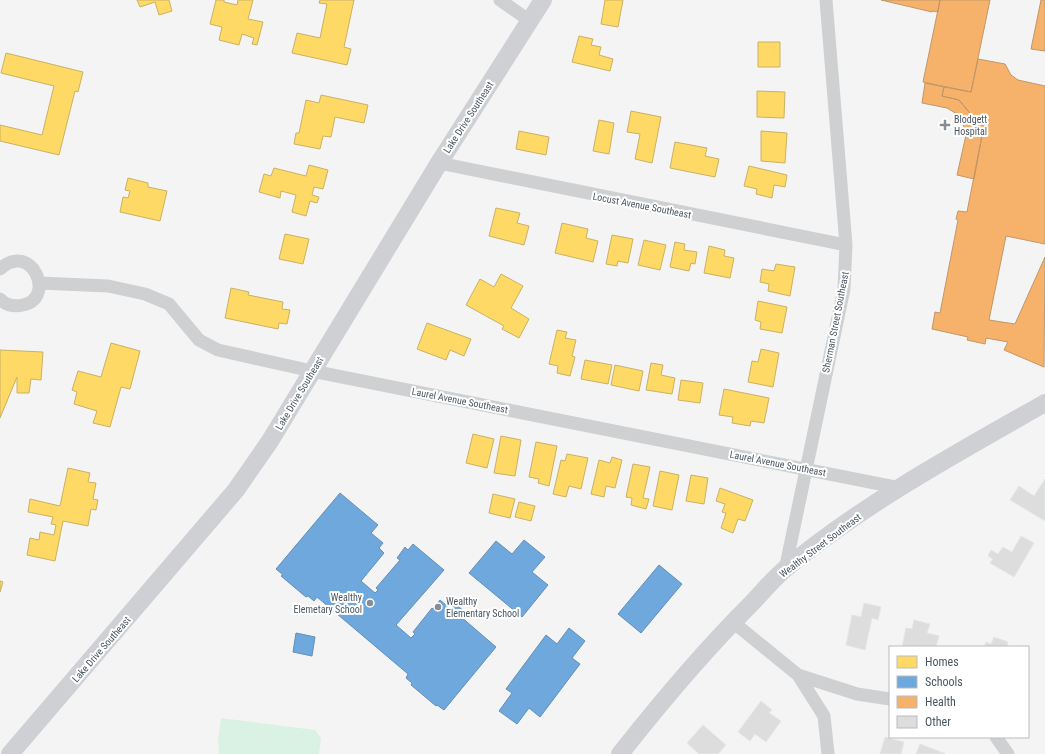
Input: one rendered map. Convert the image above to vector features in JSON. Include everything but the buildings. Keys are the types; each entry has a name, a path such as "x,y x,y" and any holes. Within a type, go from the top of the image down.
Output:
{"main road":[{"name":"Lake Drive Southeast","path":"10,754 236,490 270,441 439,163 543,0"},
{"name":"Wealthy Street Southeast","path":"620,754 664,698 733,622 785,570 848,522 900,488 976,442 1045,403"}],"street":[{"path":"500,0 530,20"},
{"name":"Sherman Street Southeast","path":"785,570 844,289 846,246 826,0"},
{"name":"Locust Avenue Southeast","path":"439,163 846,246"},
{"path":"0,269 8,263 16,261 25,263 33,268 38,275 39,283 38,292 33,300 26,305 8,305 0,299"},
{"name":"Laurel Avenue Southeast","path":"39,283 108,286 145,294 169,304 199,340 218,350 312,371 806,468 900,488"},
{"path":"733,622 798,675 824,716 828,754"},
{"path":"798,675 857,694 889,699"},
{"path":"997,738 1008,754"}],"green space":[{"path":"221,718 315,730 321,738 319,754 219,754 218,741"}],"place":[{"name":"Blodgett Hospital","path":"945,125"},
{"name":"Wealthy Elemetary School","path":"370,603"},
{"name":"Wealthy Elementary School","path":"438,607"}]}
